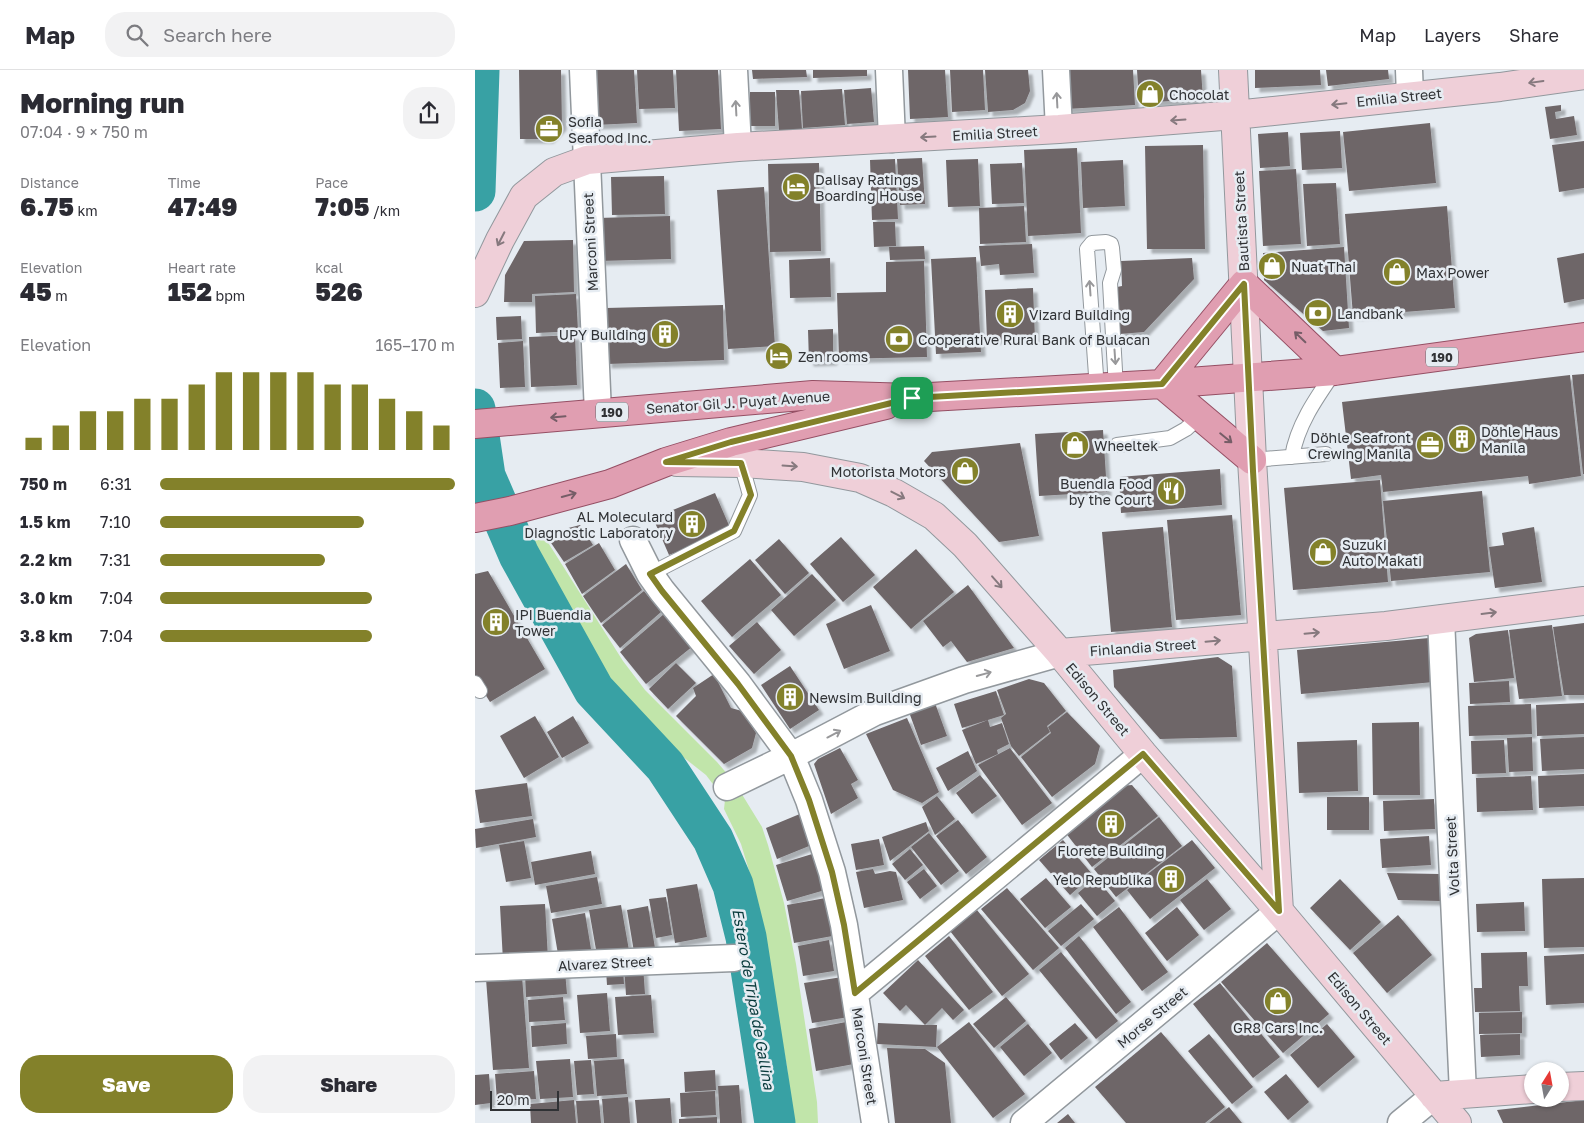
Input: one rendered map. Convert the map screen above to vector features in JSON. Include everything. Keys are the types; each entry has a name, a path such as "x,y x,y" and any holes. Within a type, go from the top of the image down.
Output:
{"main road":[{"path":"1252,460 1162,384 1244,284 1335,371"},
{"name":"Senator Gil J. Puyat Avenue","path":"486,423 813,395 912,398 1107,388 1249,378 1335,371 1584,337"},
{"name":"Senator Gil J. Puyat Avenue","path":"477,517 522,508 610,484 666,462 731,442 912,398"}],"street":[{"name":"Marconi Street","path":"583,70 598,413"},
{"path":"734,70 738,147"},
{"path":"889,70 893,139"},
{"path":"1056,70 1059,129"},
{"name":"Bautista Street","path":"1233,70 1252,460 1279,911"},
{"name":"Emilia Street","path":"475,293 500,240 524,196 554,172 587,160 738,147 1059,129 1235,115 1409,83 1500,87 1578,74"},
{"name":"Edison Street","path":"666,462 741,463 803,467 860,478 911,502 934,516 965,545 1060,653 1143,754 1279,911 1457,1123"},
{"name":"Marconi Street","path":"633,540 650,574 662,591 738,684 791,756 809,800 832,872 844,925 875,1123"},
{"name":"Finlandia Street","path":"727,787 875,712 964,680 1060,653 1263,637 1441,619 1584,601"},
{"name":"Volta Street","path":"1441,619 1463,1093"},
{"path":"855,993 1143,754"},
{"name":"Morse Street","path":"1024,1123 1279,911"},
{"name":"Alvarez Street","path":"475,968 734,958"},
{"path":"1569,1087 1584,1086"},
{"path":"1401,1123 1434,1096 1524,1090"}],"lane":[{"path":"1106,242 1111,244 1113,248 1114,270 1110,283 1107,388 1087,249 1092,243 1106,242"},
{"path":"1292,457 1294,447 1312,404 1335,371"},
{"path":"1117,445 1170,438 1186,429 1199,417"},
{"path":"1252,460 1326,454"},
{"path":"650,574 734,531 751,495 741,463"}],"green space":[{"path":"542,533 623,661 645,690 717,762 735,783 762,827 784,903 796,964 817,1102 818,1123 793,1123 787,1067 754,887 741,844 724,809 725,800 706,775 645,727 620,700 597,666 522,539"}],"building":[{"path":"519,70 561,70 562,126 549,139 520,139"},
{"path":"592,70 634,70 637,123 595,125"},
{"path":"637,70 673,70 675,108 639,109"},
{"path":"676,70 718,70 721,129 679,131"},
{"path":"752,70 806,70 807,77 753,79"},
{"path":"813,70 867,70 867,76 813,78"},
{"path":"908,70 945,70 948,117 910,119"},
{"path":"950,70 983,70 985,110 952,112"},
{"path":"985,70 1028,70 1030,91 1025,103 1013,110 988,112"},
{"path":"1064,70 1133,70 1135,105 1066,109"},
{"path":"1137,70 1201,70 1203,99 1139,103"},
{"path":"1255,70 1320,70 1321,85 1255,88"},
{"path":"1326,70 1388,70 1389,79 1328,86"},
{"path":"871,88 874,122 847,124 844,90"},
{"path":"842,89 845,125 803,128 801,91"},
{"path":"776,90 799,90 802,129 779,131"},
{"path":"750,92 775,92 775,126 750,126"},
{"path":"1561,105 1561,111 1555,112 1556,119 1574,116 1577,135 1550,139 1545,107"},
{"path":"1430,123 1436,183 1349,191 1343,132"},
{"path":"1340,131 1342,168 1302,170 1300,133"},
{"path":"1288,132 1290,166 1260,168 1258,134"},
{"path":"1584,141 1584,188 1559,192 1552,145"},
{"path":"1203,145 1205,249 1147,249 1145,146"},
{"path":"1077,148 1081,233 1028,236 1024,150"},
{"path":"922,158 925,204 900,205 897,159"},
{"path":"895,159 898,219 872,220 870,160"},
{"path":"978,159 980,206 948,207 946,160"},
{"path":"1123,160 1125,206 1083,208 1081,162"},
{"path":"819,163 821,251 770,252 768,164"},
{"path":"1022,163 1024,203 992,204 990,164"},
{"path":"1296,169 1301,244 1263,246 1259,171"},
{"path":"664,176 665,214 612,215 611,177"},
{"path":"1336,183 1340,244 1307,246 1303,184"},
{"path":"764,187 775,346 728,349 717,190"},
{"path":"1024,206 1026,242 980,244 979,208"},
{"path":"1447,206 1455,308 1353,316 1345,214"},
{"path":"670,216 671,259 599,261 597,218"},
{"path":"873,222 895,222 896,246 874,247"},
{"path":"573,240 574,292 532,294 532,302 504,302 505,275 524,241"},
{"path":"1032,244 1034,273 1000,275 999,264 981,266 979,246"},
{"path":"924,246 925,259 890,260 889,247"},
{"path":"1344,247 1349,328 1323,331 1264,280 1263,253"},
{"path":"1584,253 1584,299 1564,303 1557,258"},
{"path":"976,257 981,352 936,354 931,259"},
{"path":"830,258 831,297 790,298 789,260"},
{"path":"1192,258 1194,279 1144,332 1120,334 1117,287 1122,286 1121,261"},
{"path":"924,261 927,357 839,359 837,293 886,292 886,262"},
{"name":"Vizard Building","path":"1033,288 1035,339 987,340 985,290"},
{"path":"576,294 578,331 536,333 535,296"},
{"name":"UPY Building","path":"723,305 724,360 607,364 606,308"},
{"path":"521,316 522,339 497,340 496,317"},
{"path":"833,329 833,361 809,362 808,330"},
{"path":"575,335 577,385 531,387 529,337"},
{"path":"523,341 525,387 500,388 498,343"},
{"path":"1584,374 1584,474 1583,474 1572,375"},
{"name":"Döhle Haus Manila","path":"1570,375 1581,476 1529,484 1528,476 1383,492 1381,475 1351,479 1342,402"},
{"path":"1103,430 1107,492 1039,496 1035,434"},
{"path":"1020,443 1039,536 999,542 924,461 932,452"},
{"name":"Buendia Food by the Court","path":"1220,469 1222,505 1121,513 1119,477"},
{"path":"1380,480 1388,582 1293,590 1284,488"},
{"path":"1482,491 1490,572 1391,581 1383,501"},
{"name":"AL Moleculard Diagnostic Laboratory","path":"715,493 731,530 669,555 653,518"},
{"path":"1232,515 1241,615 1176,620 1167,520"},
{"path":"580,525 593,545 564,562 545,534"},
{"path":"1163,527 1172,627 1111,632 1102,532"},
{"path":"1534,527 1542,582 1495,588 1489,547 1504,545 1502,533"},
{"path":"841,537 875,575 843,602 810,564"},
{"path":"779,539 809,573 785,594 755,560"},
{"path":"599,543 615,570 582,594 565,564"},
{"path":"916,549 954,592 911,629 873,587"},
{"path":"750,559 781,595 732,637 701,601"},
{"path":"626,564 642,590 601,623 583,596"},
{"name":"IPI Buendia Tower","path":"488,571 545,669 490,702 475,678 475,574"},
{"path":"812,574 836,600 794,636 771,610"},
{"path":"968,585 1014,648 967,662 951,641 943,647 923,621"},
{"path":"644,591 661,612 620,648 602,625"},
{"path":"871,605 890,651 844,669 826,624"},
{"path":"664,614 693,646 646,684 620,652"},
{"path":"757,622 781,650 754,674 729,646"},
{"path":"1584,623 1584,695 1564,695 1553,627"},
{"path":"1552,625 1562,696 1519,699 1509,630"},
{"path":"1508,630 1514,678 1474,682 1469,638 1476,634"},
{"path":"1429,638 1434,682 1301,694 1297,650"},
{"path":"1218,657 1232,666 1237,737 1160,739 1114,687 1113,670"},
{"path":"676,663 696,683 668,709 649,689"},
{"name":"Newsim Building","path":"790,666 819,710 790,729 761,685"},
{"path":"714,674 731,708 742,711 756,733 752,748 724,764 676,716 696,696 693,688"},
{"path":"1029,679 1044,683 1066,711 1047,726 1050,732 1019,756 1011,746 1001,718 1006,714 997,690"},
{"path":"1509,681 1510,702 1470,704 1469,683"},
{"path":"996,691 1004,715 962,728 954,704"},
{"path":"935,703 947,736 921,745 909,712"},
{"path":"1584,703 1584,734 1537,736 1536,705"},
{"path":"1531,704 1532,734 1469,736 1468,706"},
{"path":"1067,712 1100,746 1095,764 1052,797 1021,757 1051,733 1048,727"},
{"path":"535,716 559,757 524,778 500,736"},
{"path":"573,716 589,743 562,758 547,732"},
{"path":"907,718 939,792 922,803 893,790 866,734"},
{"path":"988,720 990,727 1002,723 1009,744 997,750 998,754 976,764 962,730"},
{"path":"1419,722 1420,795 1373,795 1372,723"},
{"path":"1532,737 1533,771 1509,772 1507,738"},
{"path":"1584,737 1584,769 1542,771 1540,739"},
{"path":"1357,740 1358,791 1299,793 1297,742"},
{"path":"1504,740 1506,773 1472,774 1471,741"},
{"path":"840,748 858,780 851,784 858,798 831,814 814,764 818,759"},
{"path":"1010,748 1052,803 1022,825 978,765"},
{"path":"968,751 977,771 948,791 936,768"},
{"path":"1584,774 1584,806 1539,808 1538,776"},
{"path":"980,775 997,796 972,814 956,793"},
{"path":"1531,776 1533,810 1477,812 1476,778"},
{"path":"527,783 532,816 480,823 475,790"},
{"name":"Florete Building","path":"1132,785 1158,816 1092,867 1065,832 1119,786"},
{"path":"937,796 955,819 935,835 922,807"},
{"path":"1327,797 1369,797 1369,830 1327,830"},
{"path":"1434,799 1435,829 1384,831 1383,801"},
{"path":"807,811 819,842 777,859 766,828"},
{"path":"1159,817 1182,846 1116,897 1094,869"},
{"path":"533,819 536,837 476,848 475,829"},
{"path":"958,820 987,857 966,874 936,836"},
{"path":"926,822 929,831 890,861 882,837"},
{"path":"929,833 959,871 941,885 911,847"},
{"path":"1429,836 1431,865 1382,868 1380,839"},
{"path":"879,839 884,865 856,870 851,844"},
{"path":"1063,840 1093,875 1070,895 1039,860"},
{"name":"Yelo Republika","path":"1192,840 1215,868 1150,919 1127,890"},
{"path":"524,841 531,878 506,882 499,845"},
{"path":"910,849 923,865 905,880 892,864"},
{"path":"591,851 595,874 535,885 531,862"},
{"path":"822,851 832,888 787,901 776,865"},
{"path":"873,869 875,874 890,871 896,872 903,900 864,908 856,872"},
{"path":"924,869 937,886 920,899 907,882"},
{"path":"1387,873 1439,874 1440,901 1398,900"},
{"path":"597,877 602,904 551,913 546,886"},
{"path":"1046,878 1071,907 1045,928 1020,899"},
{"path":"1096,878 1115,901 1097,916 1078,893"},
{"path":"1584,878 1584,947 1544,948 1542,879"},
{"path":"1207,879 1231,909 1204,930 1180,900"},
{"path":"1340,879 1381,922 1350,950 1310,908"},
{"path":"697,884 707,937 675,943 666,889"},
{"path":"1007,888 1059,948 1033,970 981,909"},
{"path":"666,897 672,935 656,938 649,899"},
{"path":"831,897 838,935 794,943 787,905"},
{"path":"1524,902 1525,931 1477,932 1476,904"},
{"path":"545,904 548,959 503,961 500,906"},
{"path":"1081,904 1094,919 1061,946 1048,931"},
{"path":"621,905 630,956 598,961 589,910"},
{"path":"648,906 655,948 634,952 627,910"},
{"path":"1119,907 1168,972 1142,991 1093,927"},
{"path":"1177,907 1199,935 1167,961 1145,933"},
{"path":"977,910 1029,974 1002,996 950,931"},
{"path":"585,913 592,955 559,960 552,919"},
{"path":"1398,915 1432,955 1387,993 1353,953"},
{"path":"949,936 993,992 969,1010 925,956"},
{"path":"1079,936 1131,1002 1116,1014 1065,948"},
{"path":"829,940 834,971 803,976 798,946"},
{"path":"1267,943 1329,1014 1283,1053 1221,982"},
{"path":"1061,952 1118,1021 1096,1039 1039,970"},
{"path":"1527,952 1528,986 1519,986 1520,1011 1475,1012 1474,988 1482,988 1481,953"},
{"path":"1584,954 1584,1003 1546,1005 1544,956"},
{"path":"918,960 964,1010 953,1020 942,1008 925,1025 906,1005 900,1011 883,993"},
{"path":"643,965 645,994 626,995 624,966"},
{"path":"623,969 624,984 607,985 606,970"},
{"path":"565,971 567,994 526,997 525,974"},
{"path":"522,976 529,1068 493,1070 486,979"},
{"path":"842,977 849,1017 812,1023 804,983"},
{"path":"1220,983 1280,1057 1253,1078 1193,1004"},
{"path":"607,993 610,1031 580,1033 577,995"},
{"path":"651,995 654,1033 618,1035 615,997"},
{"path":"563,997 565,1020 529,1022 528,1000"},
{"path":"1006,997 1026,1021 994,1048 973,1024"},
{"path":"1522,1012 1522,1033 1479,1034 1479,1013"},
{"path":"846,1022 854,1064 816,1071 809,1029"},
{"path":"969,1022 1025,1094 993,1118 937,1047"},
{"path":"566,1023 567,1044 532,1047 531,1026"},
{"path":"878,1023 937,1025 936,1047 877,1044"},
{"path":"1075,1023 1088,1038 1061,1060 1049,1044"},
{"path":"1028,1024 1052,1053 1024,1076 1000,1047"},
{"path":"1327,1024 1355,1057 1318,1088 1290,1055"},
{"path":"1161,1032 1225,1107 1205,1123 1126,1123 1095,1087"},
{"path":"616,1034 617,1057 588,1059 586,1036"},
{"path":"1209,1034 1253,1087 1232,1104 1188,1051"},
{"path":"1520,1034 1520,1055 1481,1057 1480,1035"},
{"path":"887,1048 925,1049 945,1063 951,1123 895,1123"},
{"path":"570,1059 573,1097 540,1099 536,1061"},
{"path":"624,1059 627,1094 597,1096 594,1061"},
{"path":"591,1060 594,1094 577,1095 574,1061"},
{"path":"715,1070 716,1090 685,1092 684,1072"},
{"path":"534,1071 536,1099 497,1101 495,1074"},
{"path":"489,1074 491,1103 475,1105 475,1075"},
{"path":"1286,1074 1309,1102 1288,1120 1264,1092"},
{"path":"739,1085 742,1123 720,1123 718,1086"},
{"path":"715,1091 716,1115 681,1117 680,1093"},
{"path":"628,1097 630,1123 604,1123 602,1099"},
{"path":"670,1098 672,1123 637,1123 635,1100"},
{"path":"574,1100 576,1123 531,1123 530,1104"},
{"path":"599,1100 601,1123 578,1123 576,1101"},
{"path":"1584,1100 1584,1123 1503,1123 1497,1110 1524,1107 1569,1108 1569,1102"},
{"path":"1229,1107 1242,1123 1209,1123"},
{"path":"1068,1114 1075,1123 1057,1123"},
{"path":"717,1117 717,1123 679,1123 679,1119"}],"waterway":[{"name":"Estero de Tripa de Gallina","path":"475,191 479,70"},
{"name":"Estero de Tripa de Gallina","path":"475,409 485,476 519,555 594,690 665,766 713,839 733,885 746,937 775,1123"}],"place":[{"name":"Chocolat","path":"1150,94"},
{"name":"Sofia Seafood Inc.","path":"549,129"},
{"name":"Dalisay Ratings Boarding House","path":"796,187"},
{"name":"Nuat Thai","path":"1272,266"},
{"name":"Max Power","path":"1397,272"},
{"name":"Landbank","path":"1318,313"},
{"name":"Vizard Building","path":"1010,314"},
{"name":"UPY Building","path":"665,334"},
{"name":"Cooperative Rural Bank of Bulacan","path":"899,339"},
{"name":"Zen rooms","path":"779,356"},
{"name":"Döhle Haus Manila","path":"1462,439"},
{"name":"Wheeltek","path":"1075,445"},
{"name":"Döhle Seafront Crewing Manila","path":"1430,445"},
{"name":"Motorista Motors","path":"965,471"},
{"name":"Buendia Food by the Court","path":"1171,491"},
{"name":"AL Moleculard Diagnostic Laboratory","path":"692,524"},
{"name":"Suzuki Auto Makati","path":"1323,552"},
{"name":"IPI Buendia Tower","path":"496,622"},
{"name":"Newsim Building","path":"790,697"},
{"name":"Florete Building","path":"1111,824"},
{"name":"Yelo Republika","path":"1171,879"},
{"name":"GR8 Cars Inc.","path":"1278,1001"}],"route":[{"path":"1244,284 1279,911 1143,754 855,993 844,925 832,872 809,800 791,756 738,684 650,574 734,531 751,495 741,463 666,462 731,442 912,398 1162,384 1244,284"}]}
